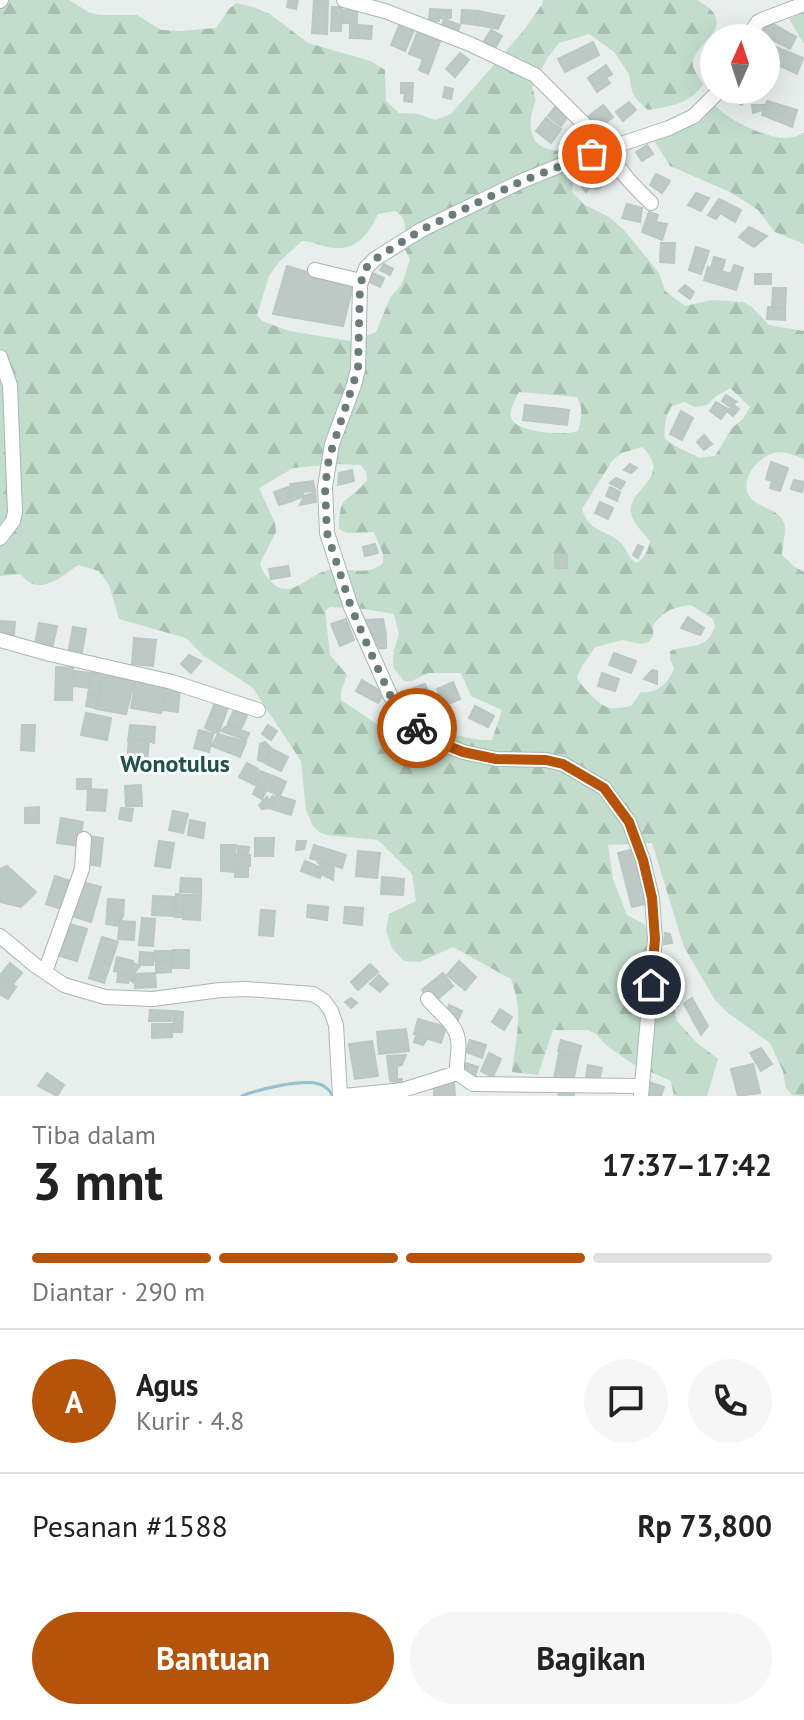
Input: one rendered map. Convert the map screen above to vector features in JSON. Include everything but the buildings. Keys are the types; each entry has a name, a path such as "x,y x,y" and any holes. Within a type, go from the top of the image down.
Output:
{"street":[{"path":"344,0 385,11 470,44 535,75 608,148 613,161 651,203"},
{"path":"757,24 804,4"},
{"path":"457,1073 473,1084 641,1091 655,939 652,898 629,822 604,788 563,764 546,760 496,759 463,752 433,740 409,723 390,695 351,607 327,533 325,487 332,444 358,369 361,281 366,268 375,259 421,230 522,181 669,128 694,116 706,104"},
{"path":"315,270 361,281"},
{"path":"0,357 10,385 15,512 13,521 0,538"},
{"path":"0,640 172,682 258,710"},
{"path":"45,972 82,869 84,839"},
{"path":"0,936 64,985 105,997 153,999 233,990 313,994 324,1001 336,1025 342,1096 403,1090 457,1073"},
{"path":"428,999 456,1033 459,1041 457,1073"}],"green space":[{"path":"0,0 69,0 90,13 137,15 161,30 180,31 216,28 236,3 253,7 270,14 308,43 370,61 385,70 386,101 399,113 418,114 435,120 451,114 524,30 543,0 697,0 710,9 716,24 700,24 700,49 693,66 700,79 700,88 692,96 672,105 648,110 636,99 629,74 614,52 589,34 559,43 548,57 532,87 536,100 531,129 541,146 566,153 575,161 581,169 574,178 572,192 585,205 609,217 624,230 659,273 665,291 685,306 712,300 743,302 769,325 804,331 804,459 780,452 765,457 749,475 747,490 754,501 781,518 785,530 782,555 804,572 804,1096 792,1095 786,1088 783,1071 770,1043 715,1000 684,947 652,843 608,845 613,879 627,915 644,924 667,971 677,1021 696,1042 718,1059 707,1096 674,1096 671,1081 633,1064 588,1030 553,1030 538,1075 512,1072 518,1014 511,979 453,947 420,962 404,961 392,948 386,931 389,914 416,901 412,874 378,840 328,835 313,826 306,810 301,761 252,687 204,656 186,638 119,619 109,585 99,571 78,565 58,579 41,585 32,584 20,574 0,576","holes":["395,211 405,225 402,244 410,259 402,284 390,298 376,332 351,341 289,331 262,321 257,315 269,276 302,241 337,248 353,245 365,236 378,214","730,388 750,407 743,419 732,428 715,456 699,458 665,438 665,422 672,406 684,402 695,407 707,405","519,392 577,397 581,413 578,431 552,433 521,427 511,417","643,447 653,464 650,479 632,505 634,521 650,541 646,554 637,563 621,543 589,523 582,509 612,461 621,453","361,465 367,480 343,503 339,529 347,533 374,532 383,554 383,563 371,570 321,572 299,585 284,589 264,574 260,563 276,532 259,488 293,468","691,605 713,619 715,627 711,635 697,645 670,651 674,668 669,678 662,686 641,692 631,706 607,707 577,678 595,647 623,640 640,644 649,642 653,625 665,613","330,607 394,614 399,634 393,667 404,681 412,681 428,673 461,673 471,696 502,710 492,740 445,734 421,760 408,760 401,755 388,733 341,700 347,675 330,655 325,611"]},
{"path":"804,12 804,44 789,19"},
{"path":"714,104 736,121 767,135 787,138 804,133 804,244 775,232 758,210 730,192 670,166 653,139"}],"waterway":[{"path":"242,1096 302,1083 321,1085 333,1096"}],"way so far":[{"path":"417,728 406,720 390,695 351,607 327,533 325,487 329,458 358,369 360,285 366,268 375,259 421,230 522,181 592,154"}],"district":[{"name":"Wonotulus","path":"175,764"}],"route":[{"path":"417,728 433,740 463,752 496,759 546,760 563,764 604,788 629,822 643,860 652,898 655,939 651,985"}]}
